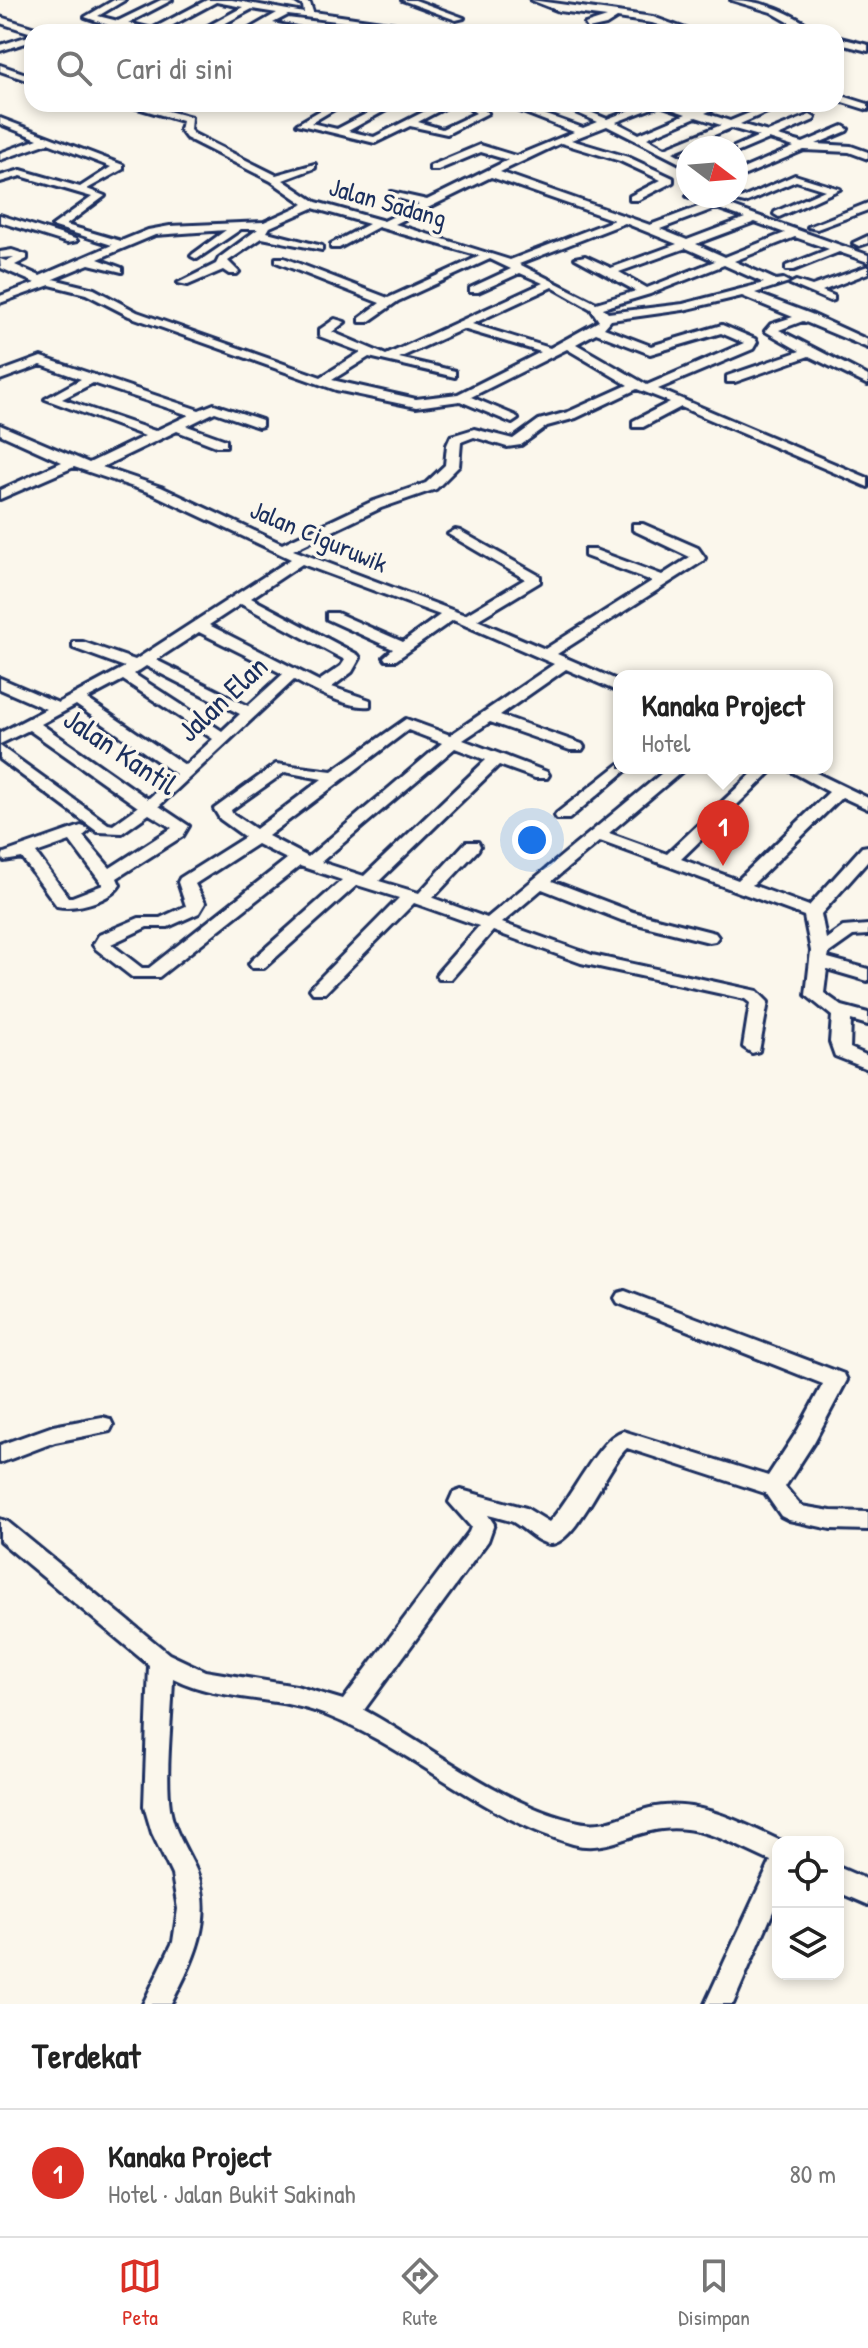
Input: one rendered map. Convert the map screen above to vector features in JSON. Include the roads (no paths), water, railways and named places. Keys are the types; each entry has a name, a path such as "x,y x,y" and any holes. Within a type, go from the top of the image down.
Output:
{"street":[{"path":"121,0 90,17 121,24 168,0"},
{"path":"168,24 215,0 318,18 308,24"},
{"path":"264,24 299,6 286,0"},
{"path":"298,0 307,5 309,14 419,24"},
{"path":"406,0 447,24"},
{"path":"535,0 559,8 668,24"},
{"path":"735,0 774,10 799,24"},
{"path":"217,24 248,8"},
{"path":"598,24 616,15"},
{"path":"0,20 24,27"},
{"path":"356,24 361,21"},
{"path":"0,48 24,40"},
{"path":"844,42 868,48"},
{"path":"0,68 24,76"},
{"path":"844,100 868,107"},
{"path":"844,108 854,103"},
{"name":"Jalan Sadang","path":"160,112 187,119 185,130 188,135 275,179 312,204 516,265 595,307 601,323"},
{"path":"322,112 303,122 305,126 375,140 431,112"},
{"path":"338,132 377,112"},
{"path":"409,123 443,132 481,112"},
{"path":"529,112 584,132"},
{"path":"578,112 609,123 676,157"},
{"path":"335,246 561,140 636,112"},
{"path":"686,112 805,147 851,149 868,144"},
{"path":"639,138 700,112"},
{"path":"667,151 759,112"},
{"path":"748,145 810,118"},
{"path":"0,119 119,167 85,186"},
{"path":"748,171 843,129"},
{"path":"0,157 46,140"},
{"path":"561,140 624,159 669,180 603,212"},
{"path":"434,168 480,148 517,160"},
{"path":"851,149 868,156"},
{"path":"275,179 311,166"},
{"path":"0,179 21,173 100,196 57,226 122,245"},
{"path":"474,290 516,265 624,220 494,174"},
{"path":"748,194 795,178 835,189 779,214"},
{"path":"395,194 426,203"},
{"path":"748,202 865,243"},
{"path":"184,283 228,269 222,262 225,258 263,230 312,204"},
{"path":"813,227 868,206"},
{"path":"653,228 706,208"},
{"path":"724,208 868,259"},
{"path":"610,272 756,218"},
{"path":"2,220 71,241"},
{"path":"629,221 653,228 722,261 830,298"},
{"path":"197,256 236,228"},
{"path":"2,298 86,259 165,230 263,230 318,248"},
{"path":"595,307 646,292 797,232"},
{"path":"790,268 840,248"},
{"path":"364,320 388,302 490,255"},
{"path":"581,258 646,292"},
{"path":"86,259 118,270"},
{"path":"280,260 388,302"},
{"path":"2,261 42,282 90,291 133,314 323,381 416,403 461,397 568,344 601,323 785,283"},
{"path":"813,290 868,269"},
{"path":"387,359 552,283"},
{"path":"746,293 868,344"},
{"path":"807,316 770,330 868,381"},
{"path":"339,322 323,333 367,349 367,353"},
{"path":"281,550 357,514 439,481 452,466 456,439 464,435 474,433 507,443 516,442 543,423 572,415 749,346 751,342 722,329 650,350 601,323"},
{"path":"463,325 552,352"},
{"path":"568,344 643,387 868,483"},
{"path":"828,359 868,344"},
{"path":"731,379 811,351"},
{"path":"323,381 367,353 451,374"},
{"path":"0,376 41,361 198,414"},
{"path":"92,379 51,399 153,435"},
{"path":"461,397 512,419"},
{"path":"638,424 681,402"},
{"path":"90,468 216,407 258,423"},
{"path":"175,426 221,443"},
{"name":"Jalan Ciguruwik","path":"0,429 73,462 167,495 301,559 459,617 613,684"},
{"path":"0,495 73,462"},
{"path":"546,655 665,581 693,562 698,554 638,527"},
{"path":"332,616 398,652 535,579 455,534"},
{"path":"651,590 590,553 665,581"},
{"path":"0,739 78,700 301,559"},
{"path":"240,598 353,658 347,669 320,688"},
{"name":"Jalan Elan","path":"108,876 112,885 110,888 74,902 63,902 18,854 73,834 105,827 149,807 293,673 197,625"},
{"path":"78,645 251,714"},
{"path":"541,775 497,758 451,743 403,725 282,820 186,882 196,903 193,909 162,923 145,922 103,942 105,950 138,973 148,975 157,971 304,862 451,743 564,664"},
{"path":"134,666 223,739"},
{"path":"293,673 320,688 365,703"},
{"path":"0,683 59,709"},
{"path":"78,700 184,772"},
{"path":"489,716 576,747"},
{"name":"Jalan Kantil","path":"30,723 149,807 180,824 179,831 108,876"},
{"path":"0,751 105,827"},
{"path":"258,964 361,880 497,758"},
{"path":"335,776 282,767 223,807 224,814 256,837 304,862 587,959 751,995 759,1002 752,1047"},
{"path":"563,816 614,774"},
{"path":"445,975 489,925 671,774"},
{"path":"668,862 761,774"},
{"path":"805,774 868,804"},
{"path":"742,886 839,791"},
{"path":"73,834 108,876"},
{"path":"596,834 812,913"},
{"path":"319,989 472,846"},
{"path":"812,913 868,851"},
{"path":"538,882 627,916 709,937"},
{"path":"812,913 819,956 815,995 836,1010 868,1019"},
{"path":"819,956 849,931 868,930"},
{"path":"819,956 868,975"},
{"path":"836,1010 842,1020 839,1047 849,1057 868,1063"},
{"path":"625,1298 836,1380 773,1487"},
{"path":"0,1454 53,1434 102,1425"},
{"path":"347,1713 480,1535 483,1524 460,1502 461,1499 518,1514 551,1535 572,1514 615,1445 623,1439 773,1487 789,1510 797,1514 831,1520 868,1521"},
{"path":"0,1528 161,1661 201,1681 314,1701 347,1713 521,1812 577,1834 600,1837 652,1819 687,1817 721,1827 772,1849"},
{"path":"157,2004 188,1940 192,1900 158,1814 161,1661"},
{"path":"844,1882 868,1893"},
{"path":"719,2004 772,1884"}],"place":[{"name":"Kanaka Project","path":"723,866"}]}
